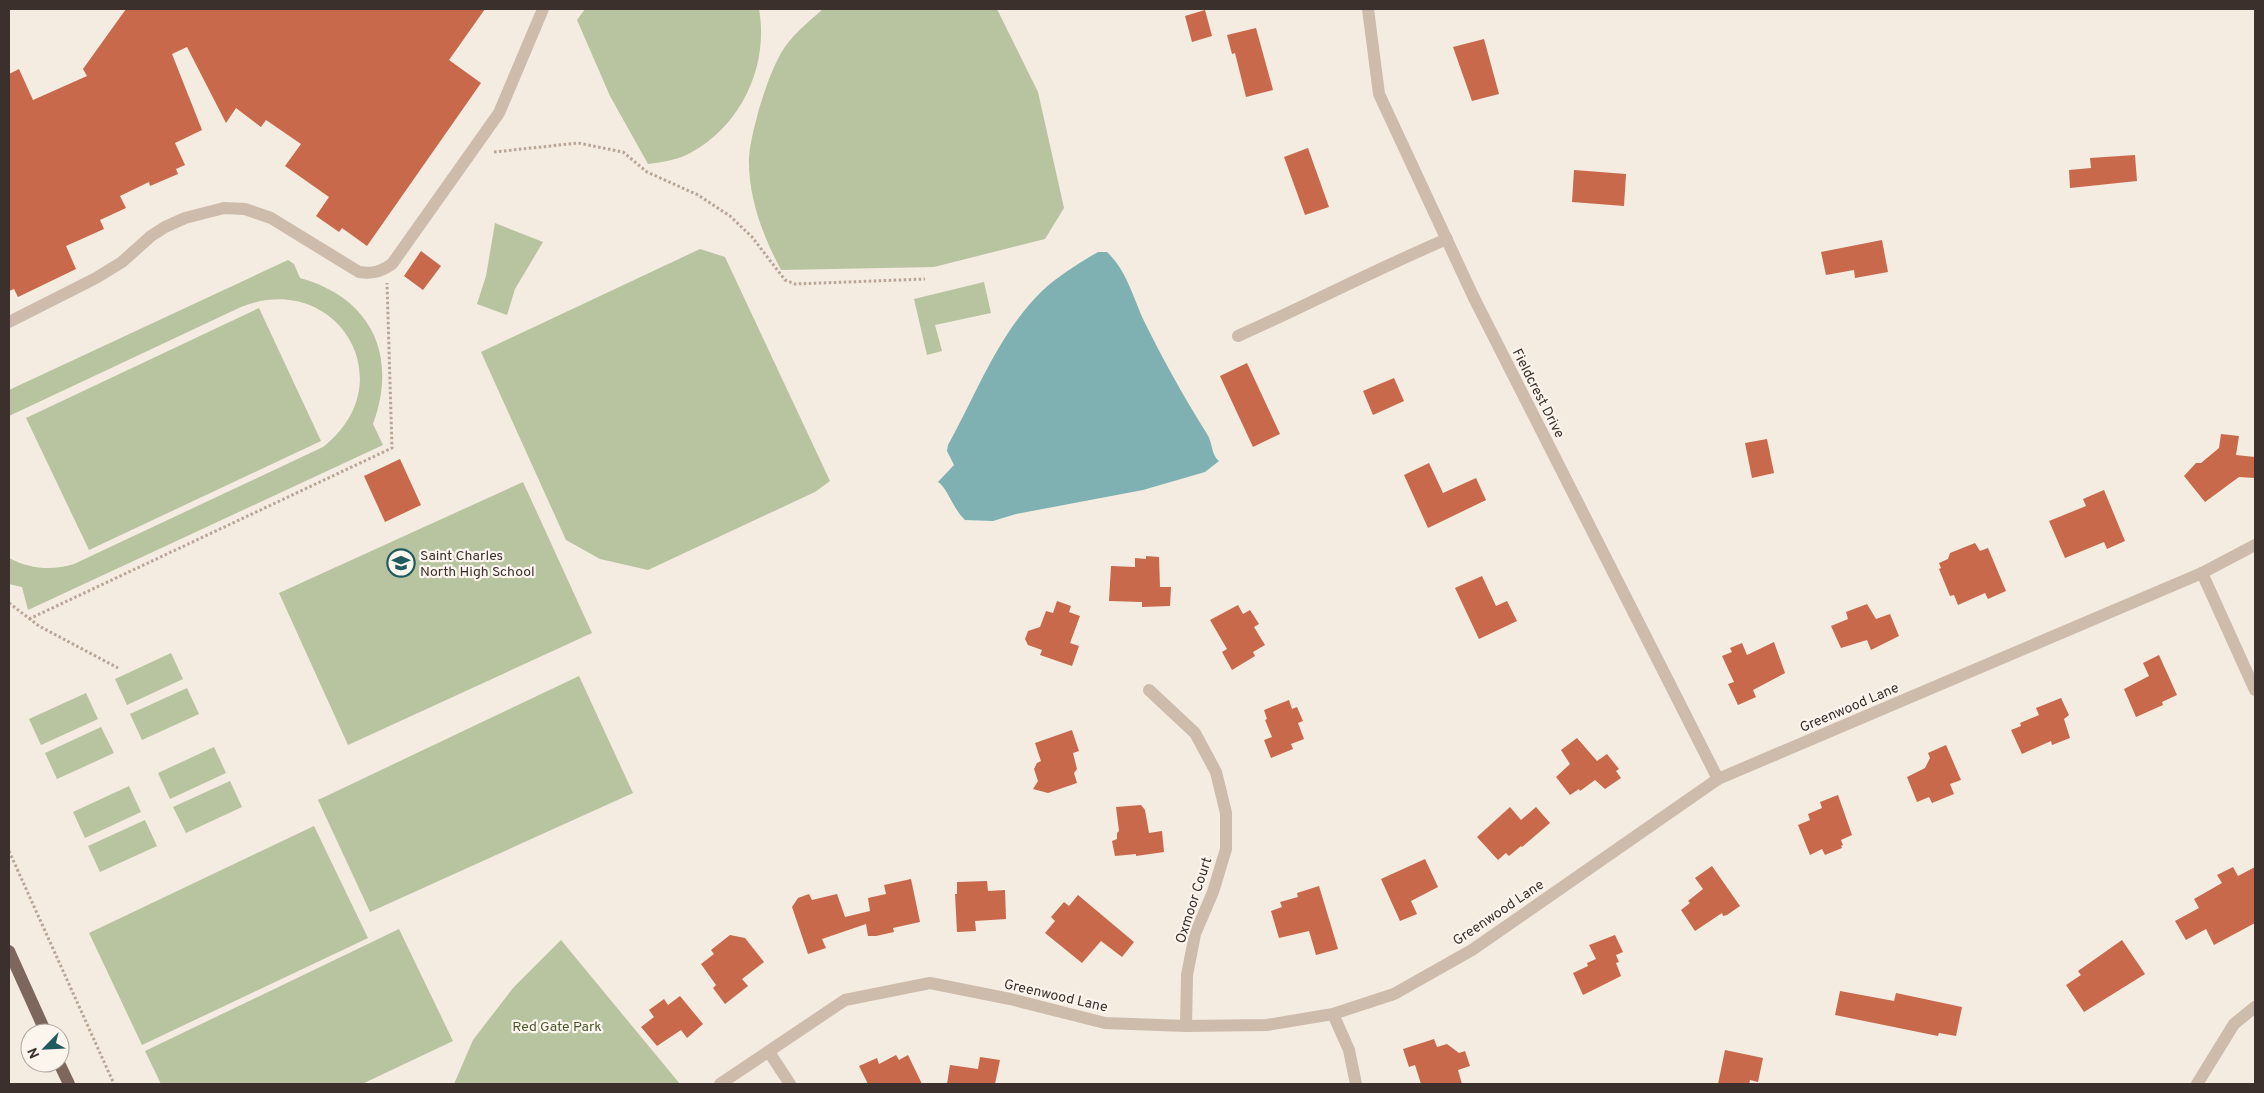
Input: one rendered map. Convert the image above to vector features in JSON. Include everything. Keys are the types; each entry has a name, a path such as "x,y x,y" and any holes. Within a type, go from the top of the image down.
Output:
{"main road":[{"path":"9,951 13,974 40,1023"}],"street":[{"path":"9,322 116,266 136,251 151,236 165,227 185,218 224,208 245,209 271,218 359,272 370,273 386,268 392,264 499,113 542,9"},
{"name":"Fieldcrest Drive","path":"1368,9 1379,94 1479,307 1718,779"},
{"path":"1238,336 1298,310 1392,262 1447,239"},
{"name":"Greenwood Lane","path":"720,1084 845,1000 930,982 1010,999 1105,1023 1186,1026 1267,1025 1332,1014 1394,994 1472,950 1718,779 2202,573 2255,545"},
{"path":"2202,573 2255,690"},
{"name":"Oxmoor Court","path":"1149,690 1195,733 1216,772 1226,813 1226,849 1213,892 1195,934 1187,975 1186,1026"},
{"path":"2197,1084 2234,1024 2255,1007"},
{"path":"1332,1014 1348,1050 1356,1084"},
{"path":"768,1052 790,1084"}],"path":[{"path":"494,152 578,142 623,152 647,172 698,195 730,216 752,238 785,280 795,284 925,279"},
{"path":"29,619 392,448 386,268"},
{"path":"9,603 29,619 118,668"},
{"path":"9,851 114,1084"}],"green space":[{"path":"585,9 759,9 760,51 748,91 738,109 725,126 710,140 692,152 676,159 648,164 610,96 577,20"},
{"path":"823,9 997,9 1038,92 1064,208 1045,239 934,267 781,270 768,244 754,202 749,173 750,146 759,109 771,74 781,53 795,35"},
{"path":"495,223 543,242 515,289 507,315 477,304 486,276"},
{"path":"700,249 725,257 830,481 815,492 648,570 600,559 566,540 481,352"},
{"path":"288,260 294,264 300,278 325,287 345,300 361,315 373,333 380,353 382,375 380,399 373,424 383,445 28,610 22,587 9,584 9,558 25,565 41,568 58,568 74,564 323,447 347,421 359,392 359,364 349,338 331,317 306,304 275,299 241,307 9,416 9,390"},
{"path":"984,282 991,313 935,325 942,351 927,355 914,299"},
{"path":"259,308 321,441 89,550 26,418"},
{"path":"523,482 592,633 348,745 279,593"},
{"path":"171,653 183,679 127,705 115,679"},
{"path":"579,676 633,793 370,912 318,800"},
{"path":"187,688 199,714 142,740 130,714"},
{"path":"86,693 98,719 41,745 29,719"},
{"path":"101,727 114,753 57,779 45,753"},
{"path":"214,747 226,773 170,799 158,773"},
{"path":"230,781 242,807 186,833 173,807"},
{"path":"129,786 141,812 85,838 73,812"},
{"path":"145,820 157,846 100,872 88,846"},
{"path":"314,826 368,938 142,1045 89,933"},
{"path":"399,929 453,1041 362,1084 161,1084 145,1051"},
{"name":"Red Gate Park","path":"561,940 680,1084 454,1084 473,1040 513,988"}],"water":[{"path":"1098,252 1107,252 1124,275 1150,334 1209,437 1215,456 1219,461 1205,472 1143,490 1016,514 993,521 965,520 938,482 954,465 947,451 948,445 989,365 1013,326 1042,291 1076,265"}],"building":[{"path":"126,9 485,9 449,60 481,83 367,246 342,228 339,232 316,216 329,197 285,166 301,144 266,120 261,127 236,108 226,123 187,47 172,54 202,130 175,143 185,165 176,169 178,174 150,186 149,182 120,196 126,208 100,220 104,229 66,246 76,269 18,297 14,289 9,291 9,74 19,69 33,100 87,76 83,69"},
{"path":"1205,10 1212,36 1192,42 1185,16"},
{"path":"1256,28 1273,90 1246,97 1235,53 1232,54 1227,35"},
{"path":"1484,39 1499,94 1472,101 1453,47"},
{"path":"1308,148 1329,207 1305,215 1284,157"},
{"path":"2135,155 2137,181 2070,188 2069,170 2091,168 2090,158"},
{"path":"1574,170 1626,174 1624,206 1572,202"},
{"path":"1882,240 1888,272 1855,278 1854,270 1826,275 1821,252"},
{"path":"421,251 441,266 423,290 404,276"},
{"path":"1247,363 1280,434 1253,447 1220,376"},
{"path":"1394,378 1404,401 1373,415 1363,391"},
{"path":"2221,434 2239,436 2236,455 2255,457 2255,478 2239,477 2205,502 2184,476 2196,463 2201,463 2219,448"},
{"path":"1767,439 1774,473 1752,478 1745,443"},
{"path":"400,459 421,505 385,522 364,476"},
{"path":"1429,463 1443,493 1476,478 1486,500 1428,528 1404,475"},
{"path":"2104,490 2125,541 2107,549 2104,542 2065,558 2049,521 2086,506 2083,499"},
{"path":"1975,543 1980,551 1988,548 2006,591 1988,599 1985,593 1958,605 1954,595 1950,596 1939,569 1941,568 1939,563 1948,559 1950,553"},
{"path":"1146,556 1159,557 1160,587 1171,587 1170,606 1142,607 1142,602 1109,601 1111,566 1135,567 1135,558 1146,559"},
{"path":"1482,576 1496,606 1507,601 1517,621 1479,639 1455,588"},
{"path":"1057,601 1071,606 1069,612 1080,616 1070,643 1079,646 1072,666 1040,655 1042,650 1028,645 1025,639 1028,631 1040,627 1046,611 1053,613"},
{"path":"1867,604 1876,619 1890,614 1899,636 1871,650 1867,640 1841,648 1831,626 1848,619 1846,612"},
{"path":"1238,605 1243,614 1250,610 1259,624 1254,627 1265,645 1253,652 1255,656 1232,670 1222,652 1227,649 1210,620"},
{"path":"1774,642 1785,673 1753,690 1756,697 1738,705 1728,684 1734,682 1722,656 1732,652 1730,648 1742,643 1747,655"},
{"path":"2159,655 2177,695 2162,702 2163,705 2136,717 2124,689 2149,676 2143,663"},
{"path":"2061,698 2069,715 2064,719 2070,738 2052,745 2051,741 2022,754 2011,730 2021,726 2020,723 2039,715 2036,708"},
{"path":"1289,700 1292,709 1297,707 1303,721 1298,723 1304,739 1291,744 1293,749 1271,758 1264,740 1272,737 1265,720 1267,719 1264,710"},
{"path":"1072,730 1079,751 1073,753 1077,769 1074,773 1077,783 1048,793 1033,789 1038,781 1034,769 1037,763 1041,761 1035,743"},
{"path":"1577,738 1597,761 1607,754 1619,769 1616,771 1621,778 1605,789 1595,780 1580,791 1579,789 1570,795 1556,777 1570,764 1561,750"},
{"path":"1946,745 1961,780 1950,784 1954,794 1932,803 1929,797 1917,802 1907,777 1925,768 1930,758 1928,753"},
{"path":"1838,795 1852,835 1841,840 1842,848 1825,855 1822,849 1810,855 1798,825 1810,820 1808,814 1822,808 1820,802"},
{"path":"1141,805 1145,810 1149,833 1162,831 1164,852 1136,856 1136,854 1115,856 1112,841 1117,839 1119,831 1116,807"},
{"path":"1510,807 1521,820 1536,807 1550,823 1522,847 1509,856 1506,853 1498,860 1477,837"},
{"path":"1425,859 1438,887 1411,901 1417,914 1400,921 1381,879"},
{"path":"1712,866 1740,906 1727,915 1723,916 1722,913 1695,931 1681,910 1690,903 1688,901 1703,889 1695,878"},
{"path":"2233,867 2238,876 2255,867 2255,923 2214,945 2206,929 2186,940 2175,921 2199,908 2194,899 2222,883 2217,875"},
{"path":"911,879 920,922 893,928 894,932 876,936 868,936 866,924 822,939 826,948 808,954 792,907 798,898 809,894 812,900 837,894 845,917 870,911 868,898 886,894 884,885"},
{"path":"987,881 988,891 1005,890 1006,919 975,921 976,931 957,932 955,894 957,894 957,882"},
{"path":"1319,886 1338,949 1316,955 1309,931 1279,938 1271,911 1282,907 1280,902 1298,897 1297,893"},
{"path":"1078,895 1134,942 1122,957 1101,941 1082,963 1045,933 1055,921 1051,917 1064,902 1069,906"},
{"path":"730,935 745,938 764,962 742,979 748,986 725,1004 713,988 716,985 701,964 714,954 711,950"},
{"path":"1615,935 1623,952 1616,955 1619,962 1616,963 1621,976 1583,995 1573,973 1588,966 1587,963 1596,959 1589,945"},
{"path":"2122,940 2145,974 2084,1012 2066,985 2081,975 2078,971"},
{"path":"1840,991 1894,1001 1896,993 1962,1007 1956,1036 1939,1033 1938,1036 1835,1015"},
{"path":"680,996 703,1024 687,1038 681,1030 657,1046 641,1027 654,1017 649,1010 664,999 668,1005"},
{"path":"1434,1039 1437,1047 1447,1044 1459,1053 1465,1051 1470,1066 1458,1070 1462,1084 1421,1084 1415,1065 1409,1067 1403,1049"},
{"path":"1725,1050 1763,1058 1758,1082 1750,1080 1749,1084 1718,1084"},
{"path":"896,1055 899,1060 908,1055 922,1084 868,1084 859,1066 877,1058 879,1064"},
{"path":"980,1057 1000,1060 995,1084 947,1084 950,1065 978,1069"}],"place":[{"name":"Saint Charles North High School","path":"401,563"}]}
